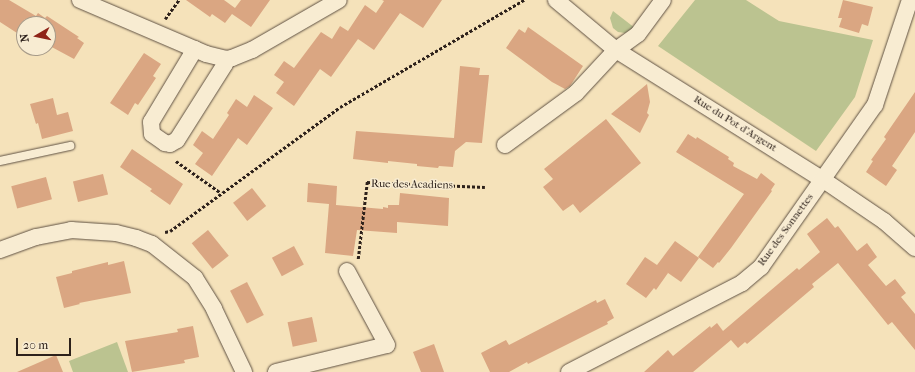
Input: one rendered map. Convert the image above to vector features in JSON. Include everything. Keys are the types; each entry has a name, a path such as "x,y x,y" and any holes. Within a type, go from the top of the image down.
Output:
{"street":[{"path":"80,0 156,33 226,59 252,50 339,0"},
{"name":"Rue du Pot d'Argent","path":"556,0 616,50 822,179 884,220 915,248"},
{"path":"505,145 576,92 616,50 638,34 663,0"},
{"name":"Rue des Sonnettes","path":"569,372 742,283 761,267 876,105 910,0"},
{"path":"196,49 150,122 152,134 165,143 170,144 177,140 225,64 226,59"},
{"path":"0,250 36,237 71,230 116,233 152,244 194,278 214,309 244,372"},
{"path":"276,372 388,345 347,271"}],"lane":[{"path":"0,161 70,146"}],"path":[{"path":"156,33 179,0"},
{"path":"152,244 160,233 170,231 220,193 340,107 524,0"},
{"path":"170,144 172,158 220,193"},
{"name":"Rue des Acadiens","path":"347,271 360,257 367,182 485,187"}],"green space":[{"path":"695,0 746,0 779,21 873,40 855,97 816,151 658,46"},
{"path":"613,11 635,28 625,33 618,32 613,28 610,18"},
{"path":"117,342 128,372 73,372 69,361"}],"building":[{"path":"0,0 9,0 36,16 16,16 16,32 0,22"},
{"path":"186,0 224,0 235,8 241,0 270,0 251,27 232,14 225,23 212,14 210,17"},
{"path":"382,0 442,0 423,28 400,13 374,50 358,39 331,77 320,69 294,106 276,93 284,82 274,75 284,61 294,68 321,32 332,39 340,26 348,31 365,5 376,13 384,1"},
{"path":"843,0 873,7 868,26 862,24 859,33 839,27 842,18 838,18"},
{"path":"56,22 79,37 77,38 84,43 74,59 56,49"},
{"path":"528,27 583,66 570,86 565,89 552,82 506,48 519,29 525,33"},
{"path":"144,53 161,64 153,76 156,78 138,105 135,103 128,115 110,103"},
{"path":"460,66 480,68 479,75 489,75 482,143 466,142 455,151 453,167 439,166 438,168 417,166 417,164 388,161 388,163 353,159 356,131 454,138"},
{"path":"647,84 650,102 647,113 649,115 640,133 611,114"},
{"path":"915,92 915,132 892,166 897,170 886,186 866,172 873,161 871,160 886,139 884,137"},
{"path":"254,95 273,108 247,145 238,138 212,176 195,164 203,153 193,145 202,131 213,139 229,115 227,113 236,99 247,107"},
{"path":"53,98 57,115 68,112 73,131 42,139 38,123 36,124 30,104"},
{"path":"606,119 641,163 580,213 573,204 563,211 543,187 553,179 544,169"},
{"path":"688,134 696,139 697,137 729,157 728,159 734,163 733,166 757,179 761,173 775,184 771,190 772,191 731,248 713,268 698,257 744,194 676,152"},
{"path":"132,149 183,184 170,205 150,191 152,189 120,167"},
{"path":"103,174 108,194 78,202 73,181"},
{"path":"46,177 52,199 17,209 11,186"},
{"path":"308,183 337,186 336,205 383,209 383,207 388,208 388,205 399,205 400,193 449,198 448,226 397,222 397,233 357,230 353,256 325,253 329,204 307,202"},
{"path":"252,188 266,206 247,221 233,203"},
{"path":"827,218 835,228 838,226 857,251 867,243 877,257 868,265 886,286 895,279 906,293 901,297 915,314 915,350 892,322 888,325 838,263 812,284 814,287 747,344 745,342 738,348 731,340 693,372 644,372 668,350 673,356 710,326 711,328 717,323 723,331 797,268 799,270 820,252 807,234"},
{"path":"208,230 229,256 212,269 192,243"},
{"path":"675,241 699,258 681,282 658,266 668,273 656,290 654,288 646,298 626,284 645,257 657,265"},
{"path":"294,246 304,265 282,276 272,258"},
{"path":"124,261 131,293 79,303 80,304 64,308 56,277 72,273 72,271 108,262 108,265"},
{"path":"247,282 264,315 247,324 230,291"},
{"path":"605,299 614,318 607,322 608,324 509,372 490,372 481,353 506,340 509,345 596,300 597,303"},
{"path":"312,317 317,341 293,347 288,322"},
{"path":"193,326 199,357 184,360 185,363 132,372 125,341 178,332 177,329"},
{"path":"434,344 444,372 421,372 413,352"},
{"path":"56,355 63,372 17,372"}]}
